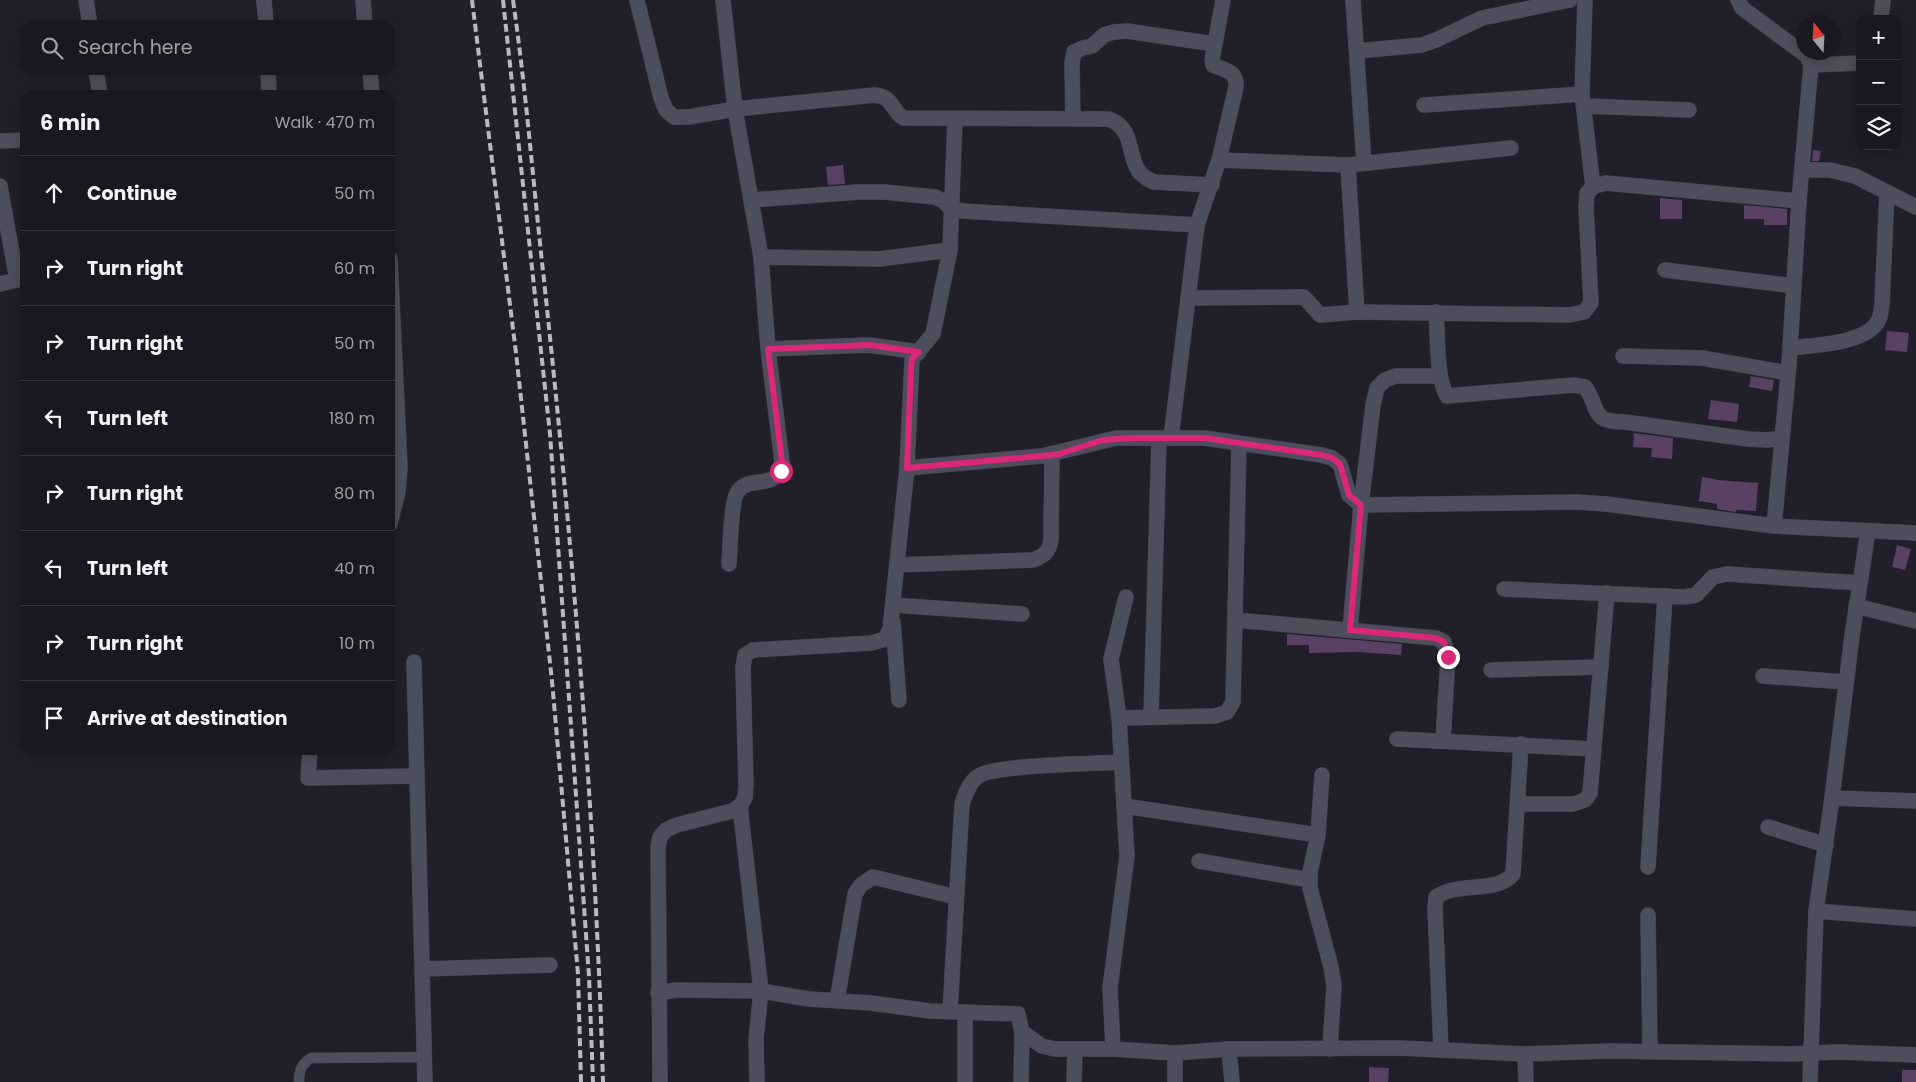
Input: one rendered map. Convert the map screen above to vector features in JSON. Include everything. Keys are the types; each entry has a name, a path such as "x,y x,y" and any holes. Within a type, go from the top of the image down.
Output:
{"street":[{"path":"86,0 89,20"},
{"path":"264,0 266,20"},
{"path":"363,0 365,20"},
{"path":"637,0 666,110 674,117 875,95 884,96 896,113 903,118 1109,119 1120,123 1127,134 1140,172 1154,182 1212,185"},
{"path":"723,0 735,109 761,257 768,349 782,462 781,471 775,479 745,485 737,492 734,503 729,564"},
{"path":"1151,717 1165,438 1198,225 1219,160 1236,79 1234,75 1213,65 1212,60 1223,0"},
{"path":"1353,0 1364,163"},
{"path":"1357,51 1422,45 1482,18 1570,0"},
{"path":"1585,0 1583,100 1593,186"},
{"path":"1738,0 1742,8 1807,56 1811,65 1799,201 1790,348 1774,526"},
{"path":"1881,15 1883,0"},
{"path":"1073,119 1072,63 1074,52 1092,46 1104,35 1127,31 1214,44"},
{"path":"1811,65 1856,63"},
{"path":"97,75 99,90"},
{"path":"268,75 269,90"},
{"path":"370,75 372,90"},
{"path":"1424,105 1583,100 1688,110"},
{"path":"660,1082 658,846 660,837 666,830 677,825 732,811 740,806 745,798 743,667 745,655 759,649 871,643 885,638 890,629 907,468 912,359 933,334 950,250 955,119"},
{"path":"0,141 20,140"},
{"path":"1219,160 1348,165 1512,148"},
{"path":"1348,165 1357,312"},
{"path":"1802,170 1843,172 1855,176 1916,207"},
{"path":"1188,298 1304,297 1320,315 1357,312 1436,312 1569,315 1584,312 1591,303 1586,193 1593,186 1605,183 1799,201"},
{"path":"0,186 20,275"},
{"path":"751,200 884,192 935,196 951,208 962,211 1198,225"},
{"path":"1790,348 1854,339 1867,332 1879,320 1882,304 1887,192"},
{"path":"761,257 879,259 950,250"},
{"path":"1665,270 1794,286"},
{"path":"0,284 20,279"},
{"path":"1436,312 1440,376 1442,389 1446,396 1574,385 1585,387 1592,396 1594,407 1600,418 1610,422 1624,422 1748,439 1767,440 1782,438"},
{"path":"768,349 870,345 919,352"},
{"path":"1623,356 1702,358 1788,372"},
{"path":"395,363 400,467 395,504"},
{"path":"1350,630 1361,505 1373,404 1377,388 1385,380 1396,376 1440,376"},
{"path":"907,468 1052,454 1116,438 1204,438 1332,458 1340,464 1349,495 1361,505 1576,502 1606,504 1774,526 1916,533"},
{"path":"1119,718 1215,716 1227,712 1233,702 1239,444"},
{"path":"897,565 1033,560 1042,557 1049,549 1051,540 1052,454"},
{"path":"1810,1082 1816,912 1856,606 1868,531"},
{"path":"1504,588 1684,597 1696,595 1713,577 1727,574 1860,583"},
{"path":"1518,804 1573,804 1585,800 1590,793 1607,593"},
{"path":"1648,867 1665,596"},
{"path":"1113,1049 1110,988 1127,856 1119,718 1111,659 1126,597"},
{"path":"1856,606 1916,621"},
{"path":"893,610 1022,614"},
{"path":"893,610 899,700"},
{"path":"1235,620 1436,638 1444,642 1448,657 1443,741"},
{"path":"414,662 425,1082"},
{"path":"1491,670 1601,667"},
{"path":"1763,676 1846,682"},
{"path":"1397,739 1594,749"},
{"path":"1441,1049 1436,897 1455,888 1495,885 1508,881 1513,874 1521,744"},
{"path":"310,755 308,778 417,776"},
{"path":"965,1082 958,1012 956,897 962,804 967,790 976,777 989,771 1121,762"},
{"path":"1322,775 1318,835 1310,872 1310,888 1333,976 1330,1049"},
{"path":"1832,798 1916,801"},
{"path":"740,806 761,991 756,1039 757,1082"},
{"path":"1124,806 1318,835"},
{"path":"1768,827 1826,845"},
{"path":"1199,861 1310,880"},
{"path":"837,1001 855,894 861,885 873,877 956,897"},
{"path":"1816,912 1916,919"},
{"path":"1648,916 1650,1051"},
{"path":"423,969 550,964"},
{"path":"658,993 676,990 761,991 808,999 871,1003 930,1011 1018,1014 1022,1032 1021,1082"},
{"path":"1022,1032 1042,1046 1055,1049 1113,1049 1175,1053 1230,1049 1399,1048 1525,1054 1650,1051 1838,1052 1916,1055"},
{"path":"1074,1082 1075,1049"},
{"path":"1230,1049 1232,1082"},
{"path":"1175,1053 1176,1082"},
{"path":"1525,1054 1526,1082"}],"lane":[{"path":"299,1082 299,1072 302,1064 311,1058 424,1057"}],"building":[{"path":"1813,150 1821,151 1819,161 1812,161"},
{"path":"843,165 845,184 828,185 826,167"},
{"path":"1660,198 1682,200 1682,219 1660,219"},
{"path":"1744,205 1787,209 1787,225 1764,225 1764,219 1744,219"},
{"path":"1887,331 1909,333 1907,352 1885,350"},
{"path":"1751,376 1774,380 1772,391 1749,387"},
{"path":"1711,400 1739,404 1737,422 1708,419"},
{"path":"1634,433 1673,438 1672,459 1651,457 1652,448 1633,447"},
{"path":"1702,477 1758,483 1756,511 1736,510 1736,512 1717,509 1717,504 1699,501"},
{"path":"1897,545 1911,549 1905,570 1892,567"},
{"path":"1287,634 1402,644 1401,655 1358,652 1309,653 1309,645 1287,645"},
{"path":"1369,1067 1389,1068 1388,1082 1369,1082"},
{"path":"1902,1070 1916,1070 1916,1082 1902,1082"}],"railway":[{"path":"472,0 516,353 552,681 578,974 581,1082"},
{"path":"503,0 550,434 589,976 593,1082"},
{"path":"513,0 554,372 573,575 588,777 603,1082"}],"route":[{"path":"781,471 782,462 768,349 839,345 870,345 919,352 912,359 911,368 907,468 1059,454 1103,440 1116,438 1204,438 1322,455 1332,458 1340,464 1349,495 1361,505 1350,630 1436,638 1444,642 1448,657"}]}
